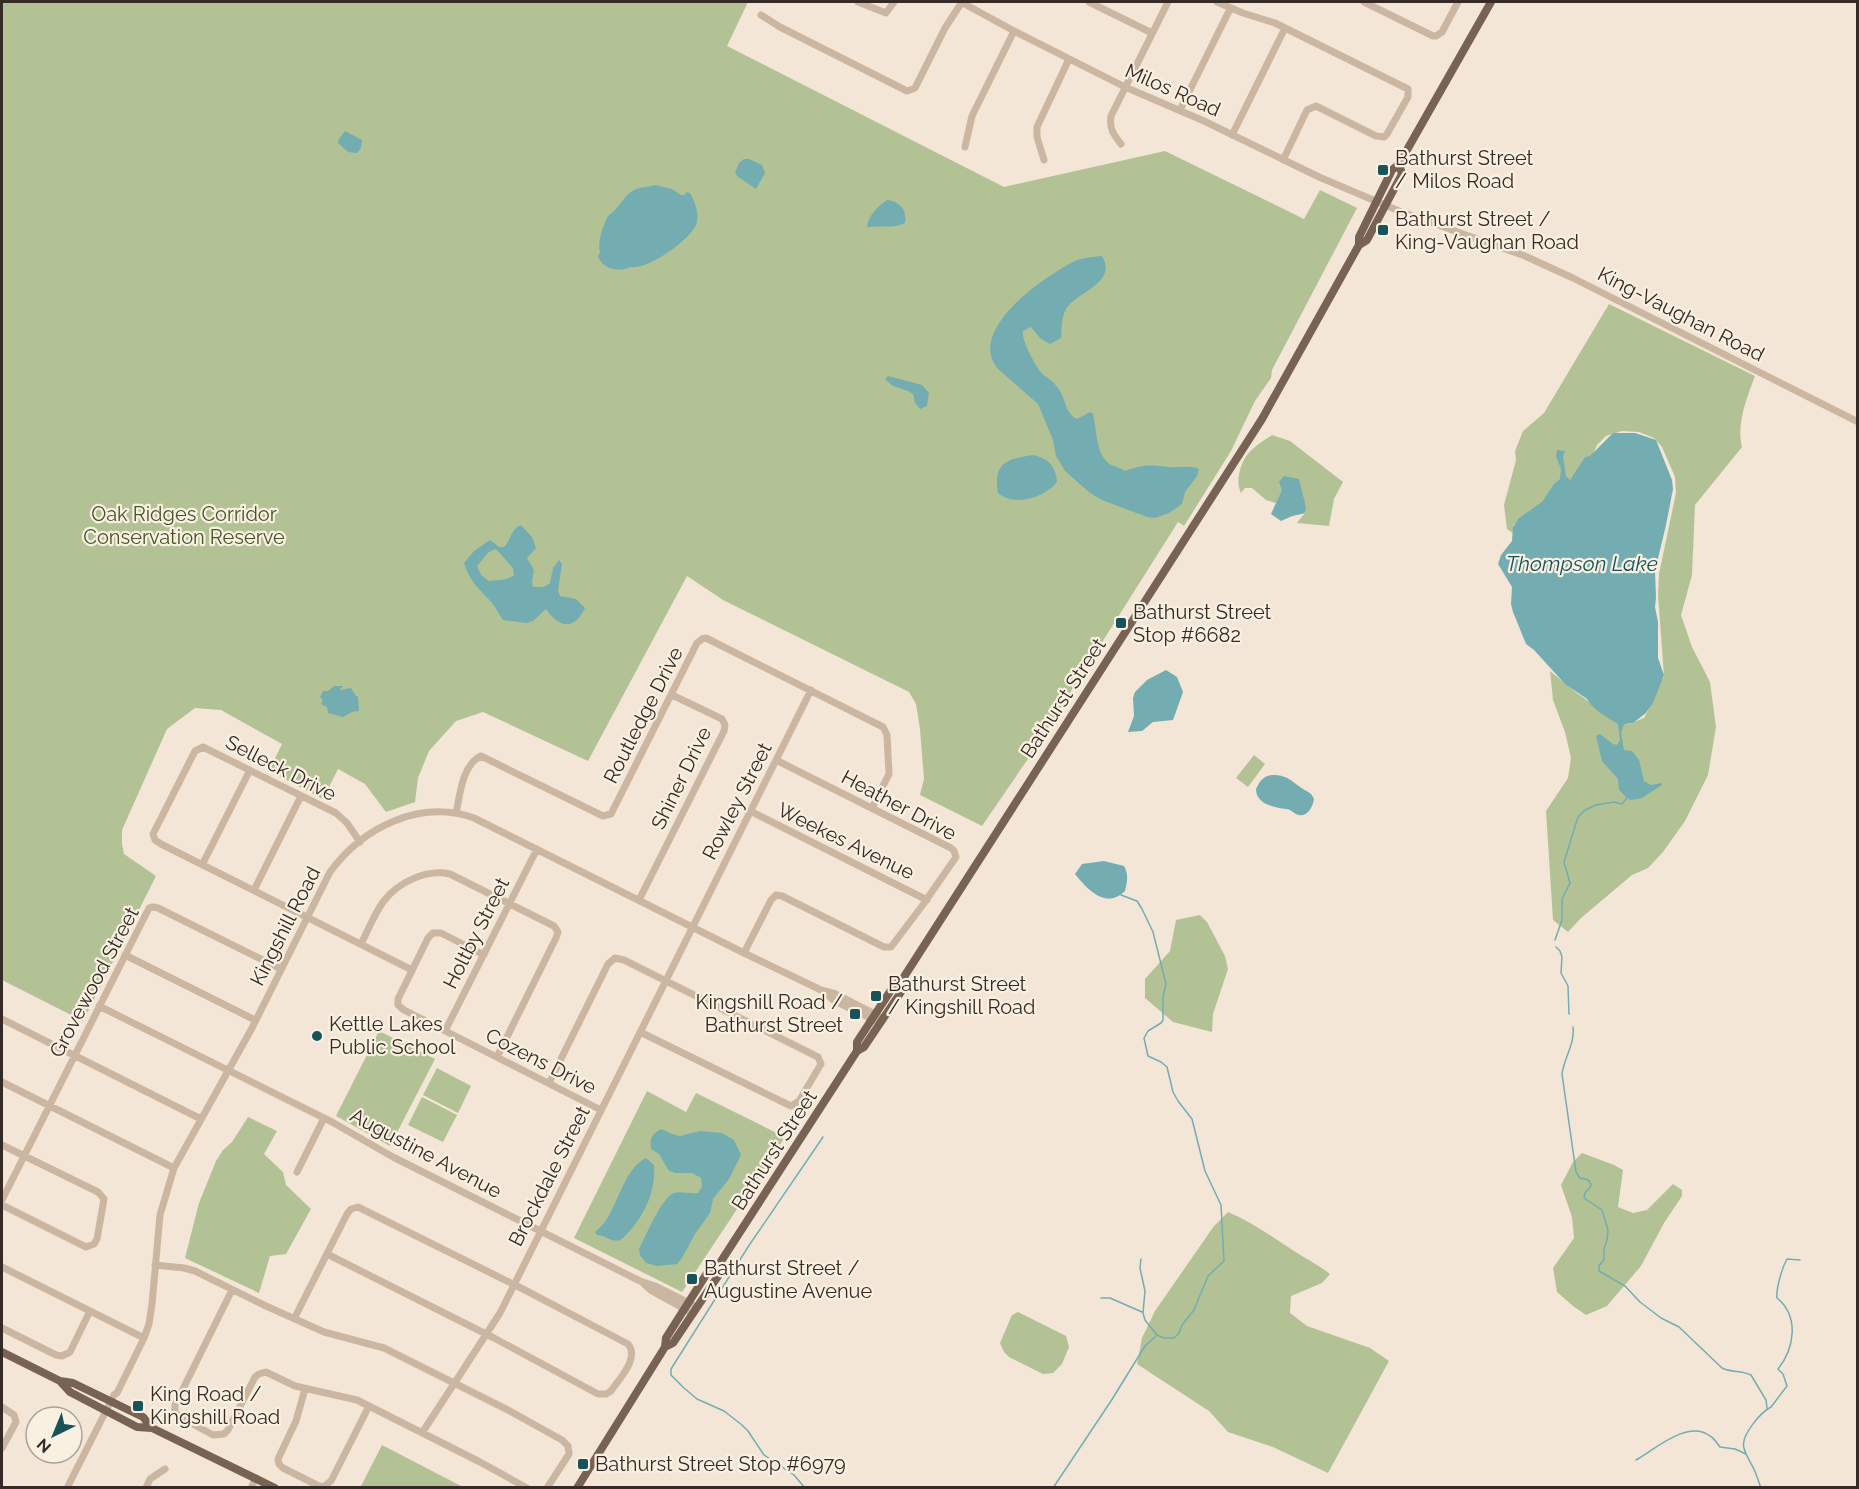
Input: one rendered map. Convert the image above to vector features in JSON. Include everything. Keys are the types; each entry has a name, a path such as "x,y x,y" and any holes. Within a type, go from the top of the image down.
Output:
{"main road":[{"name":"Bathurst Street","path":"1359,245 1359,237 1392,170 1399,164 1491,2"},
{"name":"Bathurst Street","path":"577,1488 665,1347 666,1338 686,1306 710,1270 718,1266 857,1051 857,1042 903,989 902,980 1262,419 1359,245 1367,240 1402,174 1399,164"},
{"name":"Bathurst Street","path":"665,1347 673,1343 718,1276 718,1266"},
{"path":"2,1352 60,1381 73,1383 143,1417 152,1428"},
{"path":"60,1381 70,1392 137,1427 152,1428 275,1488"}],"street":[{"path":"858,2 886,13 894,2"},
{"path":"760,15 907,91 915,88 945,28 962,2"},
{"name":"Milos Road","path":"962,2 1125,87 1180,110 1283,160 1376,201"},
{"path":"1089,2 1152,33"},
{"path":"1122,144 1114,135 1110,125 1113,112 1168,2"},
{"path":"1216,2 1230,9 1275,23 1404,86 1409,93 1387,134 1380,138 1316,106 1311,107 1307,110 1283,160"},
{"path":"1364,2 1436,36 1442,32 1458,2"},
{"path":"1180,110 1230,9"},
{"path":"1232,135 1285,28"},
{"path":"965,147 972,116 1014,31"},
{"path":"1044,160 1037,137 1037,127 1070,59"},
{"name":"King-Vaughan Road","path":"1376,201 1525,256 1857,422"},
{"name":"Routledge Drive","path":"456,813 464,778 475,760 481,756 603,816 611,814 697,644 706,638 881,725 886,732 889,774 873,808"},
{"name":"Rowley Street","path":"692,927 812,690"},
{"name":"Shiner Drive","path":"639,900 725,725 722,719 672,695"},
{"name":"Selleck Drive","path":"360,842 341,817 201,747 195,751 153,834 153,837 161,844 412,970"},
{"name":"Heather Drive","path":"744,953 771,900 776,896 782,896 889,948 927,900 956,856 951,848 776,760"},
{"path":"202,865 250,770"},
{"path":"254,890 301,796"},
{"name":"Kingshill Road","path":"67,1488 144,1338 151,1311 160,1215 174,1168 255,1020 330,872 360,842 389,823 406,816 434,811 456,813 474,818 744,953 821,990 836,994 878,1019"},
{"name":"Weekes Avenue","path":"750,811 927,900"},
{"name":"Holtby Street","path":"445,1031 537,849"},
{"path":"361,944 378,910 387,898 409,881 423,874 436,872 450,874 554,926 558,932 556,938 496,1057"},
{"name":"Grovewood Street","path":"2,1200 148,909 158,908 281,969"},
{"name":"Brockdale Street","path":"422,1433 497,1318 692,927"},
{"name":"Cozens Drive","path":"484,955 435,932 429,936 398,999 398,1005 601,1110"},
{"path":"125,955 255,1020"},
{"path":"549,1083 611,960 618,958 818,1058 821,1064 796,1104 788,1106 640,1032"},
{"name":"Augustine Avenue","path":"99,1006 324,1118 393,1157 640,1281 655,1286 695,1310"},
{"path":"2,1019 201,1119"},
{"path":"2,1082 174,1168"},
{"path":"297,1172 324,1118"},
{"path":"2,1145 100,1194 104,1203 97,1239 94,1244 86,1247 2,1205"},
{"path":"294,1319 347,1214 351,1209 358,1207 514,1284 628,1344 632,1350 632,1358 611,1391 601,1394 327,1254"},
{"path":"155,1265 195,1271 324,1332 379,1346 566,1443 568,1454 547,1488"},
{"path":"2,1267 144,1338"},
{"path":"232,1290 177,1400 175,1412 180,1417 213,1435 221,1435 228,1430 253,1380 259,1374 267,1372 295,1386 349,1397 527,1488"},
{"path":"2,1328 56,1356 62,1356 70,1352 90,1311"},
{"path":"305,1389 296,1421 278,1460 285,1470 320,1487 327,1486 331,1481 369,1406"},
{"path":"2,1407 14,1415 16,1422 2,1448"},
{"path":"146,1488 150,1479 165,1469"},
{"path":"251,1488 256,1478"}],"green space":[{"name":"Oak Ridges Corridor Conservation Reserve","path":"2,2 748,2 727,46 1004,187 1165,151 1304,219 1320,190 1357,208 1272,370 1271,378 1255,401 1231,451 1184,526 1178,522 1034,750 982,826 920,795 924,779 920,729 916,704 909,692 723,600 687,576 588,761 483,712 456,721 429,751 418,778 415,802 386,812 365,784 338,769 323,799 269,771 282,744 221,710 195,708 167,729 122,830 124,854 156,876 83,1021 2,980"},
{"path":"1609,304 1755,376 1741,420 1742,447 1695,505 1692,575 1681,615 1692,647 1710,682 1716,727 1708,775 1685,821 1663,852 1648,868 1632,875 1581,918 1568,932 1553,920 1546,811 1568,778 1571,758 1565,732 1553,700 1550,671 1587,700 1618,719 1629,724 1644,718 1664,676 1658,595 1659,574 1676,493 1675,477 1662,447 1654,438 1639,432 1622,431 1606,436 1597,445 1591,459 1572,479 1558,484 1546,503 1520,518 1513,526 1513,533 1507,529 1504,505 1516,460 1515,451 1523,431 1544,413"},
{"path":"1272,435 1290,441 1343,482 1334,499 1329,526 1297,523 1304,514 1303,510 1280,500 1276,503 1266,500 1252,488 1245,488 1241,493 1238,480 1243,461 1255,447"},
{"path":"1254,755 1265,764 1248,787 1236,778"},
{"path":"1200,915 1207,922 1225,956 1228,969 1213,1014 1212,1032 1173,1022 1145,998 1145,979 1170,951 1176,920"},
{"path":"379,1031 435,1059 390,1146 336,1116"},
{"path":"437,1068 471,1086 458,1113 423,1095"},
{"path":"647,1091 686,1112 696,1093 785,1137 682,1292 574,1238"},
{"path":"422,1097 457,1115 443,1142 408,1125"},
{"path":"248,1117 277,1131 264,1154 283,1172 286,1185 311,1209 286,1254 270,1256 259,1293 185,1258 199,1203 216,1161"},
{"path":"1582,1153 1623,1170 1618,1207 1633,1213 1647,1210 1673,1184 1682,1190 1682,1196 1664,1223 1641,1266 1607,1306 1586,1315 1557,1292 1553,1268 1574,1238 1572,1217 1561,1185 1573,1162"},
{"path":"1228,1212 1254,1225 1330,1274 1322,1283 1291,1296 1290,1313 1307,1326 1370,1348 1389,1361 1328,1473 1273,1447 1228,1432 1209,1411 1137,1364 1142,1338 1155,1311 1214,1226"},
{"path":"1018,1312 1066,1336 1069,1347 1062,1364 1053,1373 1043,1374 1009,1357 1004,1352 1000,1343 1012,1315"},
{"path":"382,1445 463,1487 360,1488"}],"water":[{"path":"345,131 362,140 361,148 357,153 348,152 338,143"},
{"path":"744,159 762,165 765,173 756,189 735,173 739,163"},
{"path":"655,185 672,189 681,195 685,195 686,192 690,193 697,213 696,225 692,232 656,260 621,270 607,267 598,256 601,234 608,216 634,190"},
{"path":"887,200 896,202 902,207 905,223 896,226 867,227 874,212"},
{"path":"1102,256 1106,265 1105,273 1101,280 1066,309 1062,319 1061,338 1050,344 1041,339 1031,327 1023,331 1023,335 1035,362 1042,373 1058,387 1070,413 1077,419 1090,412 1093,414 1099,448 1111,465 1125,471 1147,466 1199,469 1197,476 1185,492 1182,504 1169,513 1155,518 1102,500 1090,493 1065,471 1056,456 1053,440 1038,404 997,368 991,353 992,337 1001,321 1029,291 1075,261"},
{"path":"888,376 922,385 929,393 927,406 920,409 915,403 913,394 893,386 885,379"},
{"name":"Thompson Lake","path":"1613,433 1635,433 1656,440 1672,480 1673,489 1655,571 1658,658 1664,675 1653,703 1646,713 1633,723 1624,724 1621,733 1624,750 1632,751 1639,760 1644,781 1651,785 1661,783 1662,785 1642,798 1631,800 1619,790 1618,779 1602,761 1596,736 1600,734 1617,745 1620,740 1618,724 1565,684 1526,644 1511,604 1512,587 1498,564 1501,555 1512,541 1513,527 1519,518 1542,502 1560,479 1561,469 1556,456 1557,450 1565,451 1563,456 1566,476 1570,480 1585,457 1590,456"},
{"path":"1033,455 1051,464 1057,482 1045,492 1029,499 1013,499 998,493 1000,468 1016,458"},
{"path":"1284,476 1299,479 1306,509 1304,513 1281,521 1271,514 1282,490 1279,482"},
{"path":"521,525 532,537 536,548 527,558 534,570 533,587 544,587 550,583 553,568 559,560 562,564 558,590 560,596 576,599 585,608 576,621 561,623 546,609 533,621 526,623 503,620 470,576 464,563 474,551 490,540 499,547 504,547 517,527","holes":["496,549 513,568 514,575 511,577 489,581 481,575 477,566 489,552"]},
{"path":"1166,670 1177,677 1183,692 1173,720 1153,722 1142,731 1128,732 1134,716 1135,692 1147,680"},
{"path":"334,686 342,686 341,690 351,688 358,696 359,711 343,717 328,713 327,707 321,704 323,700 320,697 323,691 328,691"},
{"path":"1272,775 1286,777 1311,794 1314,799 1307,813 1299,815 1288,809 1266,804 1259,798 1257,786 1264,778"},
{"path":"1104,861 1124,866 1127,872 1125,891 1118,896 1104,898 1097,895 1075,874 1082,864"},
{"path":"661,1129 680,1136 700,1131 722,1133 734,1140 741,1155 729,1179 713,1199 710,1213 682,1258 677,1264 657,1266 646,1263 639,1249 654,1218 669,1196 677,1192 698,1193 702,1186 701,1178 692,1173 669,1171 659,1154 651,1149 652,1137"},
{"path":"646,1158 654,1165 653,1184 648,1202 639,1219 620,1240 597,1235 595,1232 607,1219 628,1176"}],"waterway":[{"path":"1555,940 1562,920 1562,899 1570,883 1564,862 1578,817 1585,810 1596,805 1614,802 1622,804 1627,798"},
{"path":"1121,895 1137,901 1142,909 1153,932 1166,984 1163,997 1163,1020 1148,1031 1144,1038 1148,1056 1167,1067 1173,1092 1192,1119 1205,1171 1221,1205 1224,1261 1208,1276 1194,1310 1174,1338 1157,1335 1145,1320 1143,1313 1145,1291 1140,1268 1141,1259"},
{"path":"1556,947 1562,957 1561,973 1568,986 1569,1014"},
{"path":"1573,1027 1562,1074 1576,1172 1580,1178 1590,1182 1591,1186 1584,1198 1602,1210 1608,1230 1604,1259 1599,1266 1599,1271 1625,1286 1640,1302 1661,1318 1679,1327 1722,1368 1751,1375 1766,1400 1767,1408"},
{"path":"805,1488 794,1475 764,1455 742,1425 724,1411 697,1399 684,1388 671,1375 671,1369 748,1247 823,1137"},
{"path":"1761,1488 1745,1451 1745,1437 1752,1425 1771,1407 1787,1386 1783,1374 1778,1369 1791,1343 1792,1324 1789,1314 1777,1298 1777,1289 1787,1259 1800,1260"},
{"path":"1101,1298 1110,1298 1142,1312"},
{"path":"1053,1488 1145,1346 1156,1336"},
{"path":"1636,1460 1672,1438 1692,1431 1710,1436 1720,1447 1735,1449 1746,1454"}],"place":[{"name":"Bathurst Street / Milos Road","path":"1383,170"},
{"name":"Bathurst Street / King-Vaughan Road","path":"1383,230"},
{"name":"Bathurst Street Stop #6682","path":"1121,623"},
{"name":"Bathurst Street / Kingshill Road","path":"876,996"},
{"name":"Kingshill Road / Bathurst Street","path":"855,1014"},
{"name":"Kettle Lakes Public School","path":"317,1036"},
{"name":"Bathurst Street / Augustine Avenue","path":"692,1279"},
{"name":"King Road / Kingshill Road","path":"138,1406"},
{"name":"Bathurst Street Stop #6979","path":"583,1464"}]}
